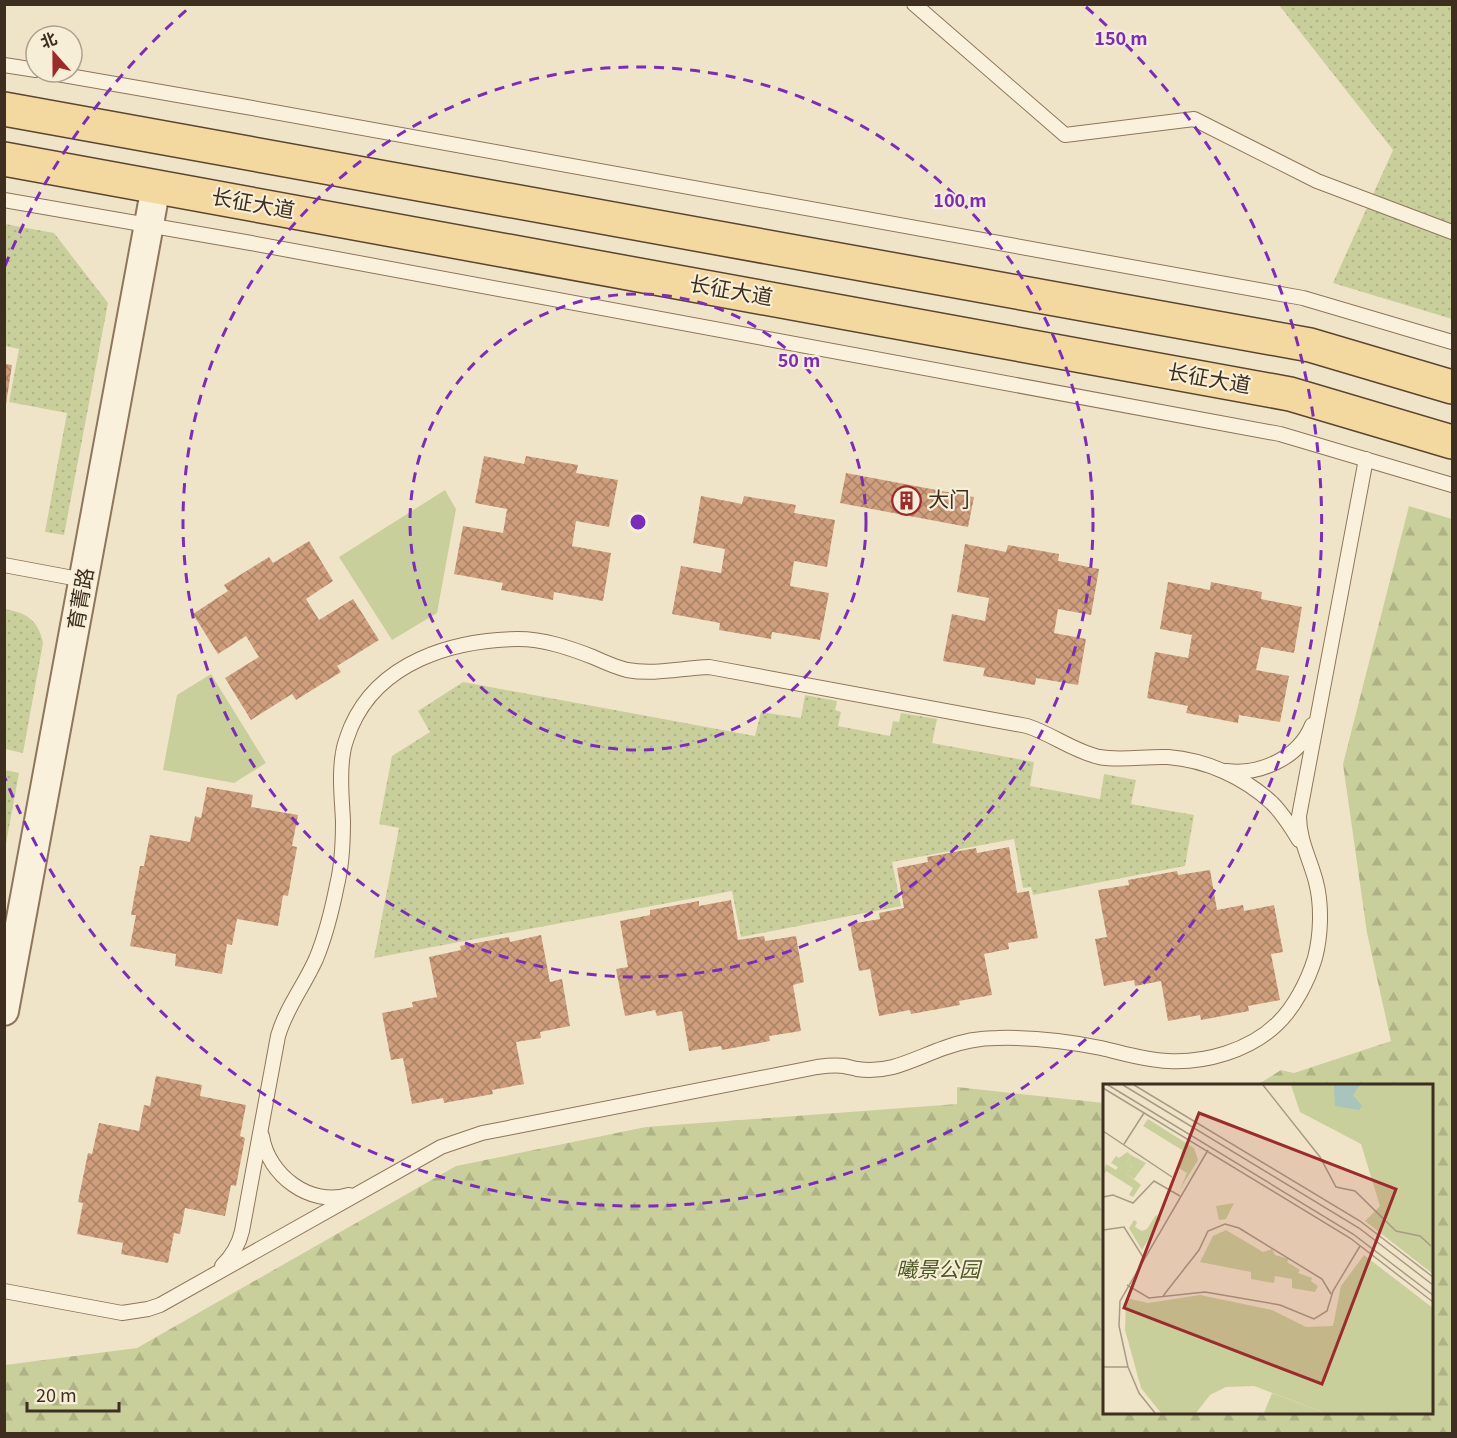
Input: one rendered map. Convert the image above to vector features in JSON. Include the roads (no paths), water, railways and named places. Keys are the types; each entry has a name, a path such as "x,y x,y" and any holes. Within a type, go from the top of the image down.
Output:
{"main road":[{"path":"4,109 1310,345 1452,387"},
{"name":"长征大道","path":"4,159 1290,394 1452,442"}],"street":[{"name":"育菁路","path":"4,1011 156,186"}],"lane":[{"path":"914,4 1065,135 1194,119 1317,181 1452,231"},
{"path":"4,65 24,68"},
{"path":"84,79 1303,298 1452,342"},
{"path":"4,200 1280,434 1452,485"},
{"path":"4,1291 113,1312 148,1309 160,1305 441,1147 482,1133 617,1105 817,1067 843,1066 873,1070 891,1067 908,1063 945,1047 994,1038 1050,1040 1168,1062 1200,1060 1247,1045 1276,1026 1285,1015 1300,992 1315,958 1319,926 1319,898 1300,836 1299,816 1366,459"},
{"path":"4,565 84,580"},
{"path":"214,1274 228,1261 239,1241 278,1036 282,1022 315,959 338,882 343,825 341,772 348,735 365,701 377,687 411,664 444,650 482,642 522,639 541,641 582,653 613,666 635,671 677,671 709,667 1027,726 1041,730 1082,752 1097,756 1128,759 1168,757 1239,772 1253,771 1276,762 1301,744 1310,731 1318,712"},
{"path":"1222,770 1272,804 1283,816 1304,848"},
{"path":"261,1128 263,1144 275,1169 284,1179 297,1187 313,1194 329,1197 345,1196 363,1190"}],"place":[{"name":"大门","path":"907,500"}],"park label":[{"name":"曦景公园","path":"938,1270"}]}
